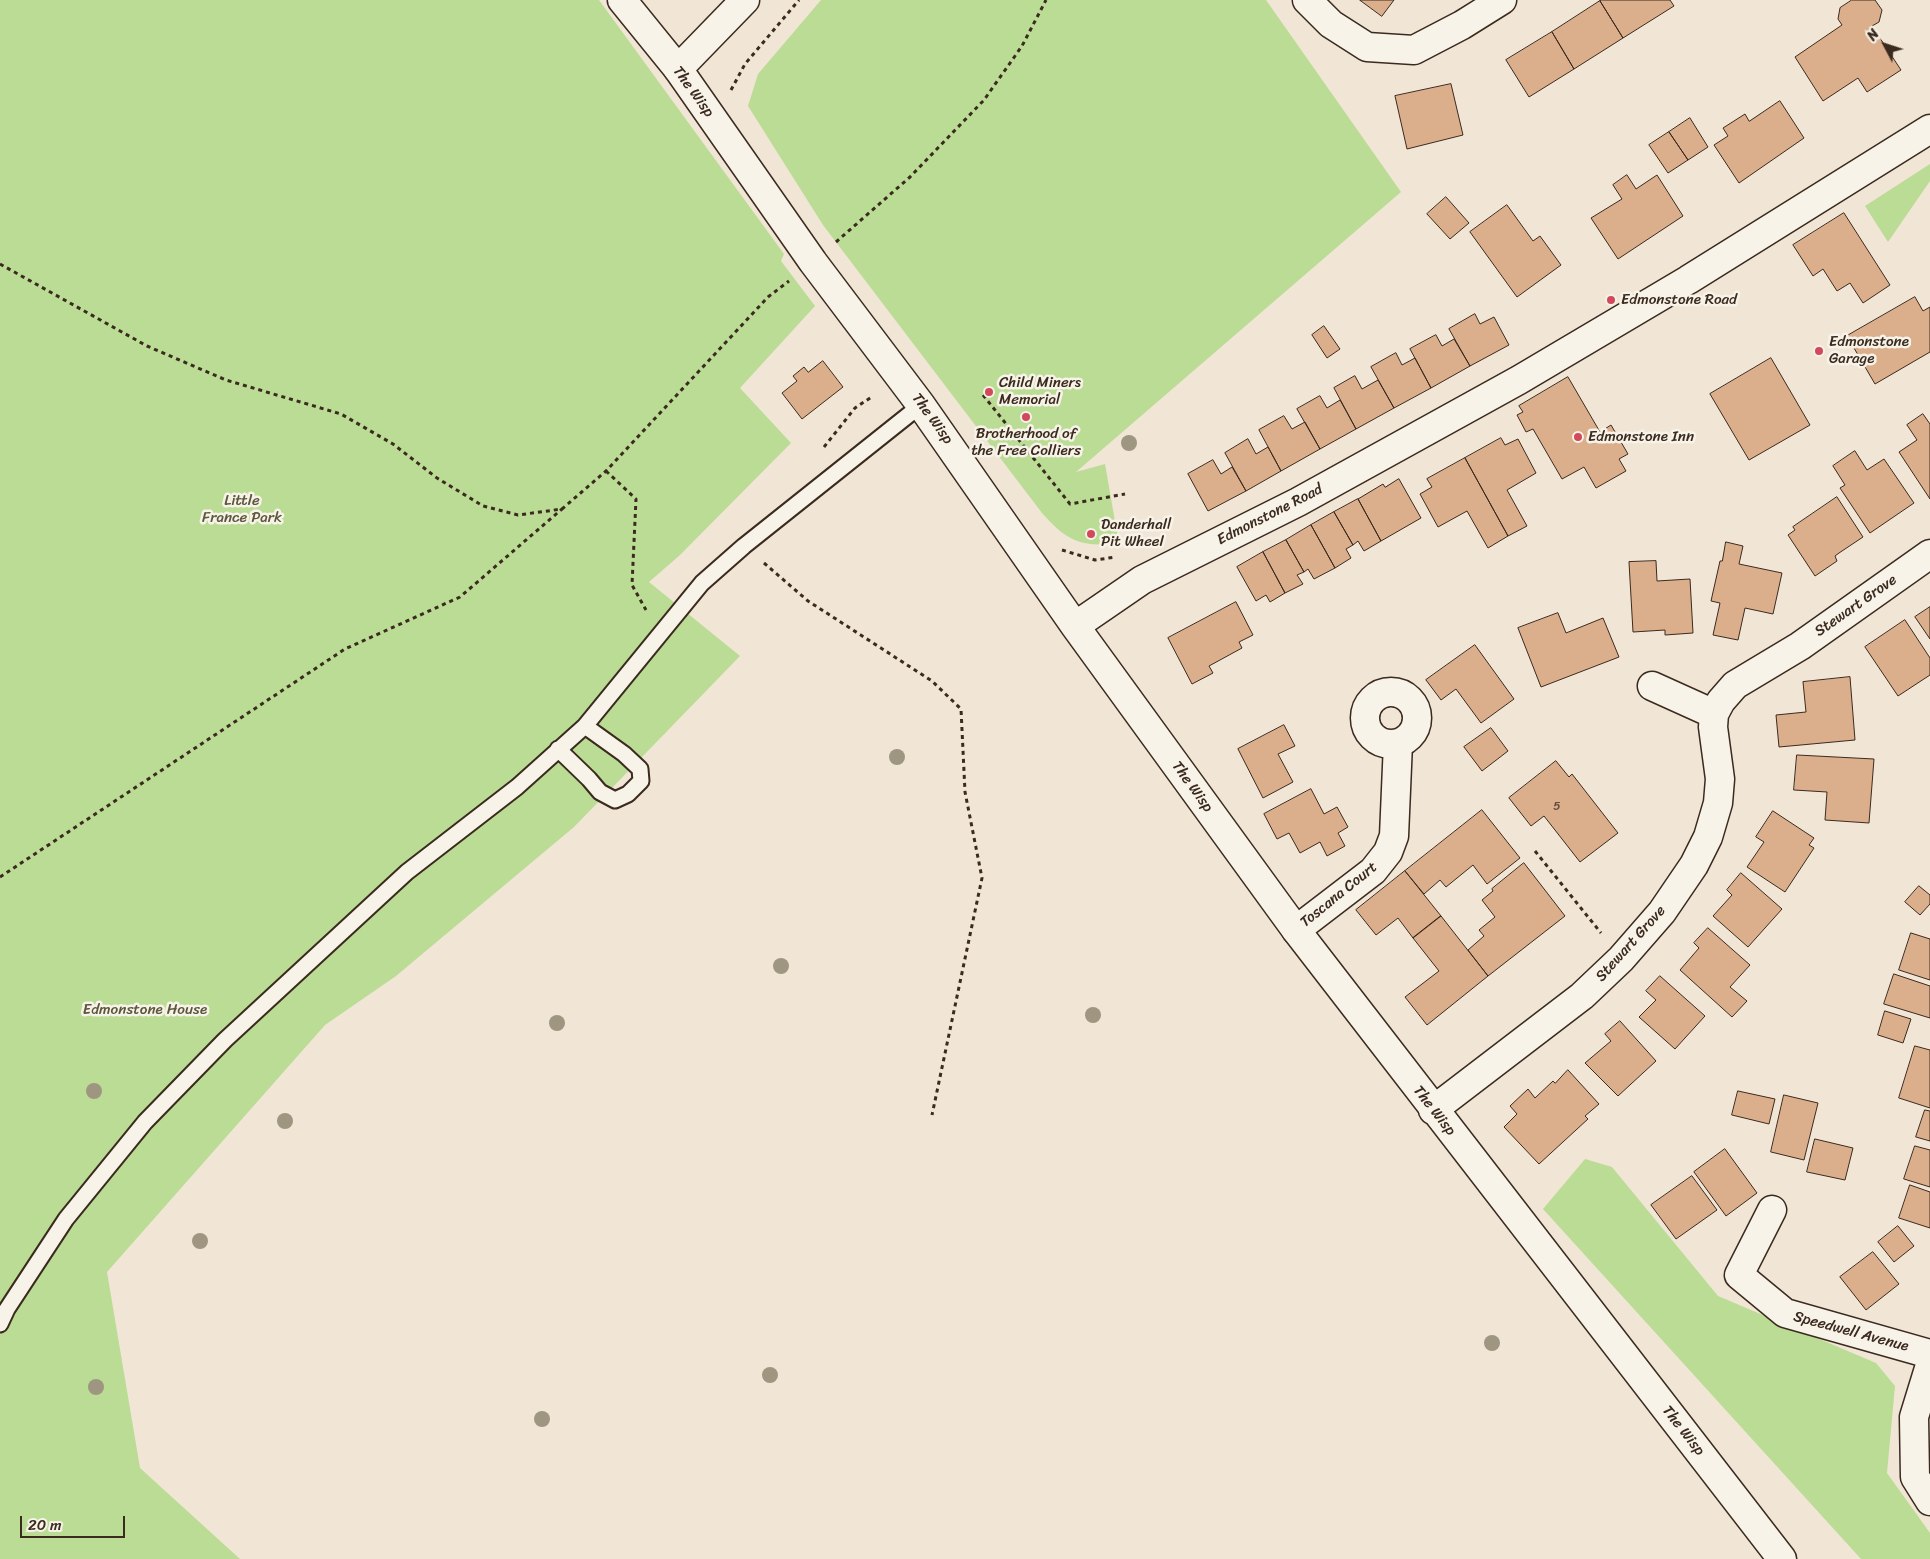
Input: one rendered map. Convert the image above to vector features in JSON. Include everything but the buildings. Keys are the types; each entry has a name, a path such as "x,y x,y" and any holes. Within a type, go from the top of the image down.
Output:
{"street":[{"name":"The Wisp","path":"622,0 678,69 813,262 921,405 1075,626 1296,930 1433,1110 1782,1559"},
{"path":"678,69 745,0"},
{"path":"1306,0 1331,24 1367,47 1414,50 1462,25 1502,0"},
{"name":"Edmonstone Road","path":"1075,626 1142,580 1298,502 1519,380 1688,280 1930,129"},
{"name":"Stewart Grove","path":"1433,1110 1582,996 1621,959 1662,912 1694,865 1708,837 1718,803 1720,779 1712,728 1714,714 1721,701 1735,685 1800,646 1930,554"},
{"path":"1652,686 1714,714"},
{"name":"Toscana Court","path":"1296,930 1373,871 1388,852 1394,836 1398,743"},
{"name":"Speedwell Avenue","path":"1772,1210 1739,1275 1785,1313 1930,1354"},
{"path":"1930,1365 1914,1417 1915,1477 1930,1501"}],"lane":[{"path":"0,1324 7,1309 66,1219 145,1122 225,1040 407,872 517,786 594,718 702,583 744,546 921,405"},
{"path":"558,750 600,792 614,800 628,794 641,781 640,770 624,754 585,726"}],"path":[{"path":"728,96 745,64 799,0"},
{"path":"0,877 345,649 460,597 606,471 768,297 813,262 910,177 984,100 1022,46 1046,0"},
{"path":"0,264 147,346 226,380 341,414 392,444 437,478 483,506 518,515 562,509"},
{"path":"983,395 1070,504 1125,494"},
{"path":"606,471 636,499 632,585 660,634"},
{"path":"744,546 808,600 932,681 962,709 965,792 982,878 932,1115"},
{"path":"1535,851 1621,959"}],"green space":[{"path":"0,0 599,0 784,254 781,261 815,306 740,388 791,443 680,555 649,582 740,656 574,827 396,976 325,1025 107,1272 140,1468 240,1559 0,1559"},
{"path":"821,0 1266,0 1401,192 1076,472 1105,464 1119,544 1094,544 1075,540 1059,530 1042,513 823,225 748,106 758,74"},
{"path":"1930,164 1930,181 1888,242 1865,206"},
{"path":"1585,1159 1612,1167 1718,1296 1876,1363 1895,1386 1887,1473 1930,1533 1930,1559 1861,1559 1543,1209"}],"place":[{"name":"Edmonstone Road","path":"1611,300"},
{"name":"Edmonstone Garage","path":"1819,351"},
{"name":"Child Miners Memorial","path":"989,392"},
{"name":"Brotherhood of the Free Colliers","path":"1026,417"},
{"name":"Edmonstone Inn","path":"1578,437"},
{"name":"Danderhall Pit Wheel","path":"1091,534"}],"park label":[{"name":"Little France Park","path":"242,510"},
{"name":"Edmonstone House","path":"145,1010"}]}
